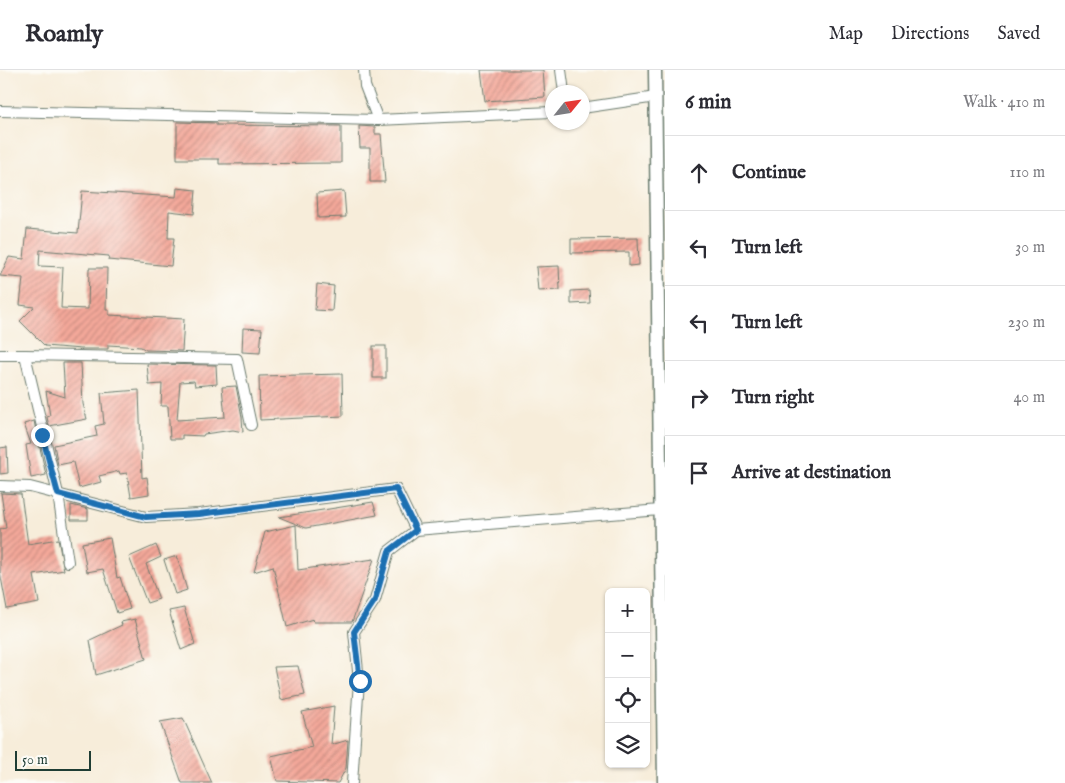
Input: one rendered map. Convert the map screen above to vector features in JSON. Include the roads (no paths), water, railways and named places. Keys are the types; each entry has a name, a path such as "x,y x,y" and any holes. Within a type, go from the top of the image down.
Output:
{"street":[{"path":"364,70 365,86 378,120"},
{"path":"561,70 563,85"},
{"path":"655,70 664,783"},
{"path":"590,107 656,97"},
{"path":"0,111 378,120 545,112"},
{"path":"0,355 237,359 251,425"},
{"path":"25,355 58,494 68,562"},
{"path":"0,486 30,487 146,517 199,514 396,489 416,530"},
{"path":"352,783 360,681 354,632 375,600 389,551 416,530 660,510"}]}
